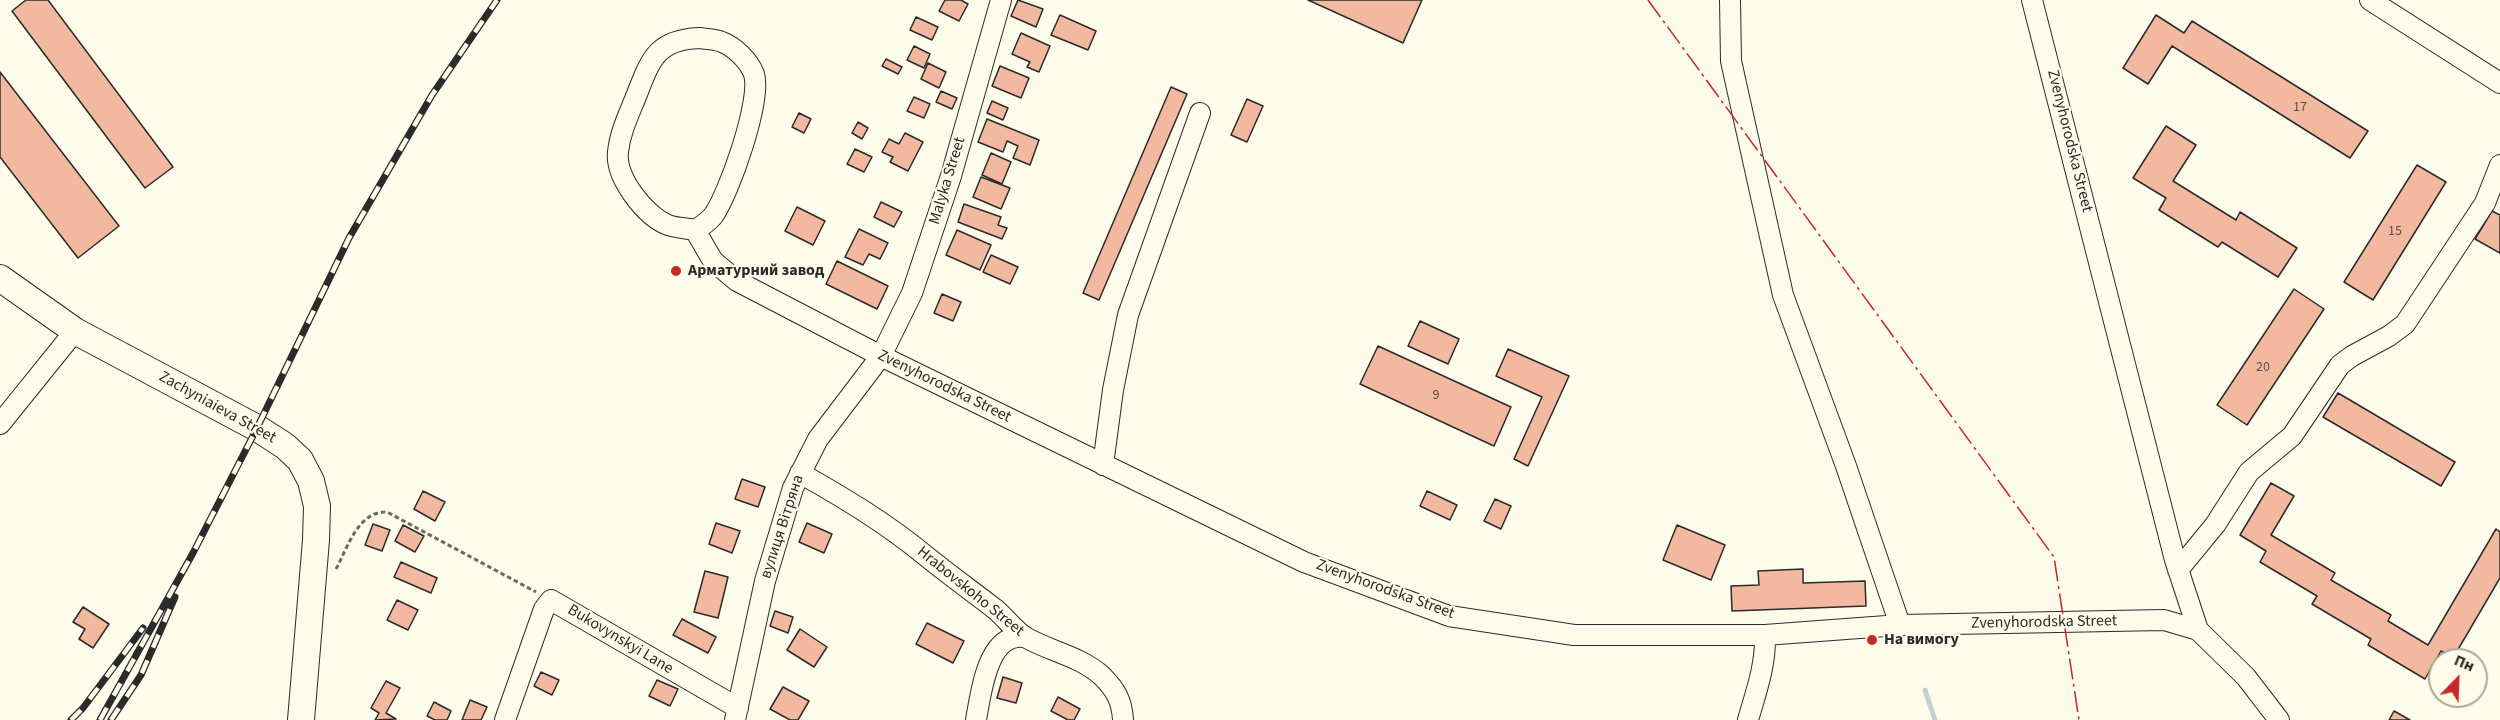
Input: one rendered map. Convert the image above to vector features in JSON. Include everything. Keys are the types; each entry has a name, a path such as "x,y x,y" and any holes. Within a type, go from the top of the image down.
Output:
{"main road":[{"name":"Zachyniaieva Street","path":"0,278 75,331 257,428 300,460 311,481 317,506 301,720"}],"street":[{"name":"Malyka Street","path":"881,356 915,282 951,176 1002,0"},
{"path":"1730,0 1731,62 1783,296 1846,466 1900,625"},
{"name":"Zvenyhorodska Street","path":"2032,0 2178,570 2198,630 2246,677 2279,720"},
{"path":"2370,0 2500,82"},
{"path":"699,38 722,42 744,57 754,75 754,102 738,160 714,214 706,224 695,230 667,224 641,204 622,178 617,154 636,96 649,65 659,50 679,39 699,38"},
{"path":"1103,465 1113,390 1128,315 1200,113"},
{"path":"2178,570 2214,525 2249,472 2292,436 2340,365 2405,324 2485,203 2500,165"},
{"name":"Zvenyhorodska Street","path":"695,230 713,261 736,281 881,356 1304,561 1449,616 1574,635 1765,635 1900,625 2164,620 2198,630"},
{"path":"0,424 75,331"},
{"name":"вулиця Вітряна","path":"736,714 765,581 786,509 800,473 818,439 881,356"},
{"name":"Hrabovskoho Street","path":"800,473 866,511 890,528 960,585 996,610 1024,636 1076,658 1099,673 1118,694 1122,703 1123,720"},
{"name":"Bukovynskyi Lane","path":"505,720 544,609 551,600 736,714"},
{"path":"1748,720 1762,673 1765,635"},
{"path":"976,720 986,673 995,653 1010,639 1024,636"}],"path":[{"path":"335,572 362,523 369,515 387,512 551,600"}],"building":[{"path":"26,0 48,0 173,167 145,188 12,11"},
{"path":"945,0 961,0 968,4 959,21 939,11"},
{"path":"1018,0 1043,9 1036,27 1011,16"},
{"path":"1308,0 1422,0 1403,43"},
{"path":"1060,15 1096,31 1088,50 1051,35"},
{"path":"2156,15 2184,33 2192,21 2368,131 2350,158 2172,46 2148,84 2123,68"},
{"path":"916,17 938,27 932,40 910,30"},
{"path":"1021,33 1050,46 1039,72 1027,67 1030,62 1012,54"},
{"path":"914,46 930,54 924,68 907,60"},
{"path":"886,59 902,67 898,74 882,66"},
{"path":"928,63 946,72 939,88 921,79"},
{"path":"1000,66 1029,78 1021,98 992,86"},
{"path":"0,72 119,226 78,258 0,157"},
{"path":"1171,87 1187,94 1099,300 1083,293"},
{"path":"941,91 957,98 952,109 936,102"},
{"path":"914,97 930,104 924,118 907,111"},
{"path":"1247,99 1263,106 1247,142 1231,135"},
{"path":"992,101 1008,108 1003,120 987,113"},
{"path":"799,113 811,119 804,133 792,127"},
{"path":"987,119 1039,140 1030,165 1013,158 1018,146 1007,141 1003,152 978,142"},
{"path":"858,122 868,128 862,139 852,133"},
{"path":"2166,126 2196,145 2173,181 2236,220 2240,212 2297,248 2278,277 2222,242 2218,247 2159,210 2166,198 2133,178"},
{"path":"905,133 923,142 908,171 890,162 893,157 882,152 889,139 899,144"},
{"path":"855,149 872,157 864,172 847,164"},
{"path":"991,153 1011,162 1002,184 982,175"},
{"path":"2417,165 2446,182 2373,300 2344,282"},
{"path":"981,177 1010,188 1001,209 973,197"},
{"path":"881,202 902,212 894,227 874,217"},
{"path":"964,204 1001,217 998,225 1007,228 1002,239 958,222"},
{"path":"797,207 825,221 813,245 785,231"},
{"path":"2492,211 2500,215 2500,253 2475,239"},
{"path":"859,229 888,243 880,259 869,254 863,265 845,257"},
{"path":"957,230 991,245 980,270 946,255"},
{"path":"991,255 1018,267 1010,284 983,272"},
{"path":"837,261 888,286 877,309 826,284"},
{"path":"2294,289 2324,309 2247,425 2217,405"},
{"path":"942,294 961,302 953,321 934,313"},
{"path":"1420,321 1459,339 1448,364 1408,346"},
{"path":"1378,346 1511,407 1494,446 1360,384"},
{"path":"1508,349 1569,376 1528,466 1514,459 1542,397 1496,376"},
{"path":"2338,393 2455,462 2441,486 2323,417"},
{"path":"742,479 765,487 758,507 735,499"},
{"path":"2271,483 2294,496 2271,535 2335,573 2331,580 2391,615 2388,621 2428,645 2496,529 2500,532 2500,578 2459,648 2428,648 2428,674 2425,679 2368,645 2371,639 2312,604 2317,596 2260,562 2266,551 2240,535"},
{"path":"423,491 445,502 435,521 414,509"},
{"path":"1427,491 1457,505 1450,520 1420,506"},
{"path":"1495,499 1511,506 1501,529 1484,521"},
{"path":"716,523 740,531 732,553 709,544"},
{"path":"807,523 832,534 824,553 799,542"},
{"path":"373,524 390,530 382,551 365,545"},
{"path":"403,525 424,536 415,552 395,541"},
{"path":"1677,525 1725,545 1711,580 1663,560"},
{"path":"401,562 437,578 431,593 394,577"},
{"path":"1803,569 1803,583 1865,581 1866,606 1732,611 1731,586 1759,585 1758,571"},
{"path":"705,571 728,577 718,618 694,612"},
{"path":"397,600 418,610 408,630 387,620"},
{"path":"83,607 109,624 93,648 79,639 85,629 73,622"},
{"path":"775,611 793,617 788,633 770,626"},
{"path":"682,619 716,637 708,653 673,635"},
{"path":"927,623 964,641 953,663 916,644"},
{"path":"800,629 827,647 814,667 787,650"},
{"path":"541,672 559,680 552,695 534,686"},
{"path":"1003,677 1022,683 1016,703 997,698"},
{"path":"657,680 678,689 670,706 649,696"},
{"path":"386,681 400,688 386,713 396,719 375,720 379,713 371,708"},
{"path":"783,687 809,701 798,720 790,720 770,709"},
{"path":"1058,697 1080,709 1074,720 1068,720 1051,711"},
{"path":"470,700 487,707 481,720 462,720"},
{"path":"434,702 451,711 447,720 435,720 427,716"},
{"path":"2394,711 2410,720 2389,720"}],"waterway":[{"path":"1925,690 1935,720"}],"railway":[{"path":"100,720 193,553 257,428 349,238 432,95 497,0"},
{"path":"111,720 141,675 175,597"},
{"path":"71,720 83,708 143,628"}],"power":[{"path":"1648,0 2054,557 2079,720"}],"place":[{"name":"Арматурний завод","path":"676,271"},
{"name":"На вимогу","path":"1872,640"}]}
